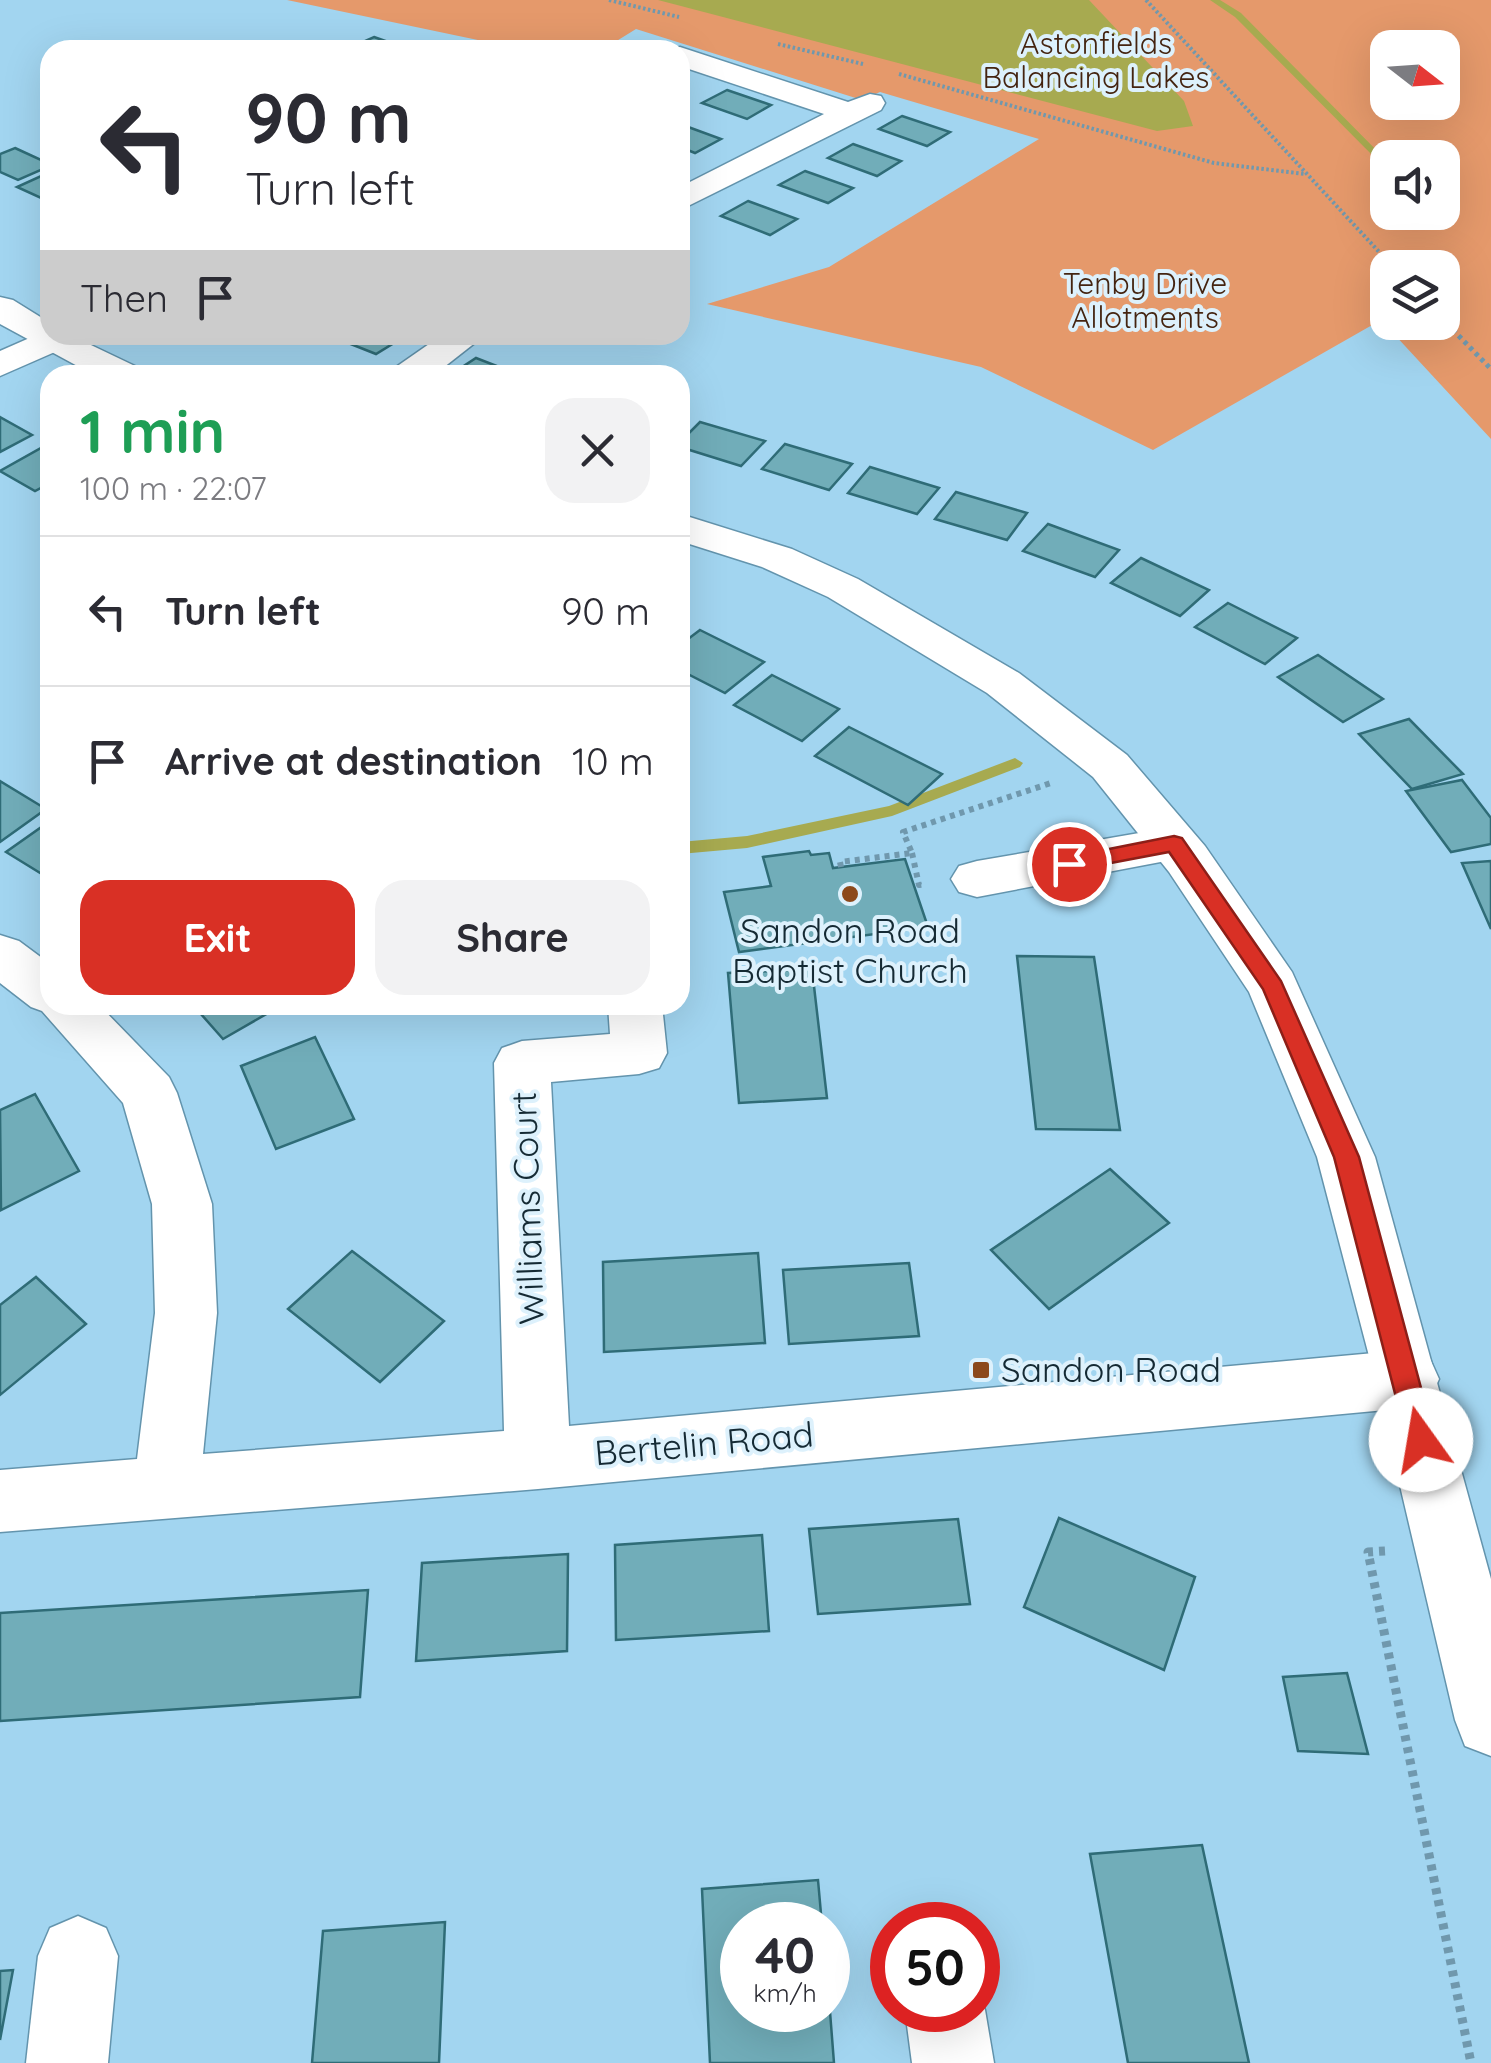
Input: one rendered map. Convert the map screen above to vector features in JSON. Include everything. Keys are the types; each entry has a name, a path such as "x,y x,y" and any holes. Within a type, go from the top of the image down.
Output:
{"street":[{"path":"690,59 858,108 690,195"},
{"path":"0,308 40,333"},
{"path":"0,364 40,345"},
{"path":"61,345 103,365"},
{"path":"423,365 452,345"},
{"path":"690,530 777,558 843,588 1003,683 1115,772 1174,844 1273,986 1346,1157 1407,1378 1489,1703"},
{"path":"977,879 1174,844"},
{"path":"0,955 40,985"},
{"path":"75,1015 149,1093 182,1204 186,1313 167,1486"},
{"name":"Williams Court","path":"538,1459 522,1062 640,1053 636,1015"},
{"name":"Bertelin Road","path":"0,1501 538,1459 1407,1378"},
{"path":"67,2063 78,1956"},
{"path":"949,2032 954,2063"}],"path":[{"path":"609,0 684,18"},
{"path":"1146,0 1377,250"},
{"path":"768,42 876,68"},
{"path":"895,73 1214,163 1304,174"},
{"path":"1460,337 1491,369"},
{"path":"838,864 912,853 904,832 1050,783 1062,796 1115,772"},
{"path":"1397,1551 1368,1552 1471,2063"}],"green space":[{"name":"Tenby Drive Allotments","path":"287,0 1491,0 1491,439 1399,340 1460,340 1460,250 1370,250 1370,326 1153,450 981,367 707,304 829,267 1039,139 880,92 862,100 690,46 690,40 671,40 636,29 618,40 478,40"}],"shaded area":[{"name":"Astonfields Balancing Lakes","path":"658,0 1089,0 1184,101 1193,126 1157,131"}],"building":[{"path":"727,90 771,105 747,119 702,103"},
{"path":"902,116 950,132 927,146 879,129"},
{"path":"690,128 721,139 695,153 690,151"},
{"path":"853,144 901,161 877,176 828,158"},
{"path":"15,148 40,159 40,170 18,180 0,172 0,154"},
{"path":"805,171 853,188 828,203 779,185"},
{"path":"40,177 40,197 17,187"},
{"path":"748,201 797,219 770,235 721,216"},
{"path":"353,345 391,345 376,354"},
{"path":"476,358 494,365 465,365"},
{"path":"0,417 32,435 0,452"},
{"path":"700,422 765,441 741,466 690,450 690,432"},
{"path":"785,444 852,464 829,490 762,469"},
{"path":"40,449 40,488 35,491 0,471"},
{"path":"870,467 939,488 917,514 848,493"},
{"path":"956,492 1027,513 1007,540 935,519"},
{"path":"1048,524 1119,550 1095,577 1023,551"},
{"path":"1141,558 1209,590 1180,616 1111,583"},
{"path":"1228,603 1297,638 1265,664 1195,627"},
{"path":"700,630 764,662 725,693 690,675 690,638"},
{"path":"1318,655 1383,699 1343,722 1278,677"},
{"path":"772,675 839,709 802,741 734,705"},
{"path":"1409,719 1463,774 1412,789 1359,734"},
{"path":"849,727 942,774 908,805 815,756"},
{"path":"1462,780 1491,818 1491,844 1451,852 1406,791"},
{"path":"0,781 40,805 40,813 0,842"},
{"path":"40,828 40,873 6,852"},
{"path":"809,851 811,855 829,853 833,868 905,859 928,927 739,952 724,892 771,886 763,857"},
{"path":"1491,861 1491,929 1462,863"},
{"path":"1017,956 1094,957 1120,1130 1036,1129"},
{"path":"812,969 827,1098 739,1103 728,973"},
{"path":"202,1015 265,1015 223,1039"},
{"path":"315,1037 354,1119 276,1149 241,1066"},
{"path":"35,1094 79,1171 1,1210 0,1110"},
{"path":"1110,1169 1169,1223 1049,1309 991,1250"},
{"path":"352,1251 444,1321 380,1382 288,1309"},
{"path":"758,1253 765,1343 604,1352 603,1262"},
{"path":"909,1263 919,1336 789,1344 783,1270"},
{"path":"36,1277 86,1324 0,1395 0,1305"},
{"path":"1059,1518 1195,1577 1164,1670 1024,1607"},
{"path":"958,1519 970,1604 818,1614 809,1529"},
{"path":"762,1535 769,1631 616,1640 615,1545"},
{"path":"568,1554 567,1651 416,1661 422,1563"},
{"path":"368,1590 360,1697 0,1721 0,1613"},
{"path":"1347,1673 1368,1754 1298,1751 1283,1677"},
{"path":"1202,1845 1249,2063 1128,2063 1090,1854"},
{"path":"818,1880 820,1902 720,1902 720,2032 832,2032 834,2063 710,2063 702,1889"},
{"path":"445,1922 439,2063 312,2063 323,1931"},
{"path":"13,1970 0,2040 0,1971"}],"waterway":[{"path":"1214,0 1238,15 1370,150"},
{"path":"690,847 747,842 892,811 1015,763"}],"place":[{"name":"Sandon Road Baptist Church","path":"850,894"},
{"name":"Sandon Road","path":"981,1370"}],"route":[{"path":"1069,864 1174,844 1273,986 1346,1157 1421,1440"}]}
